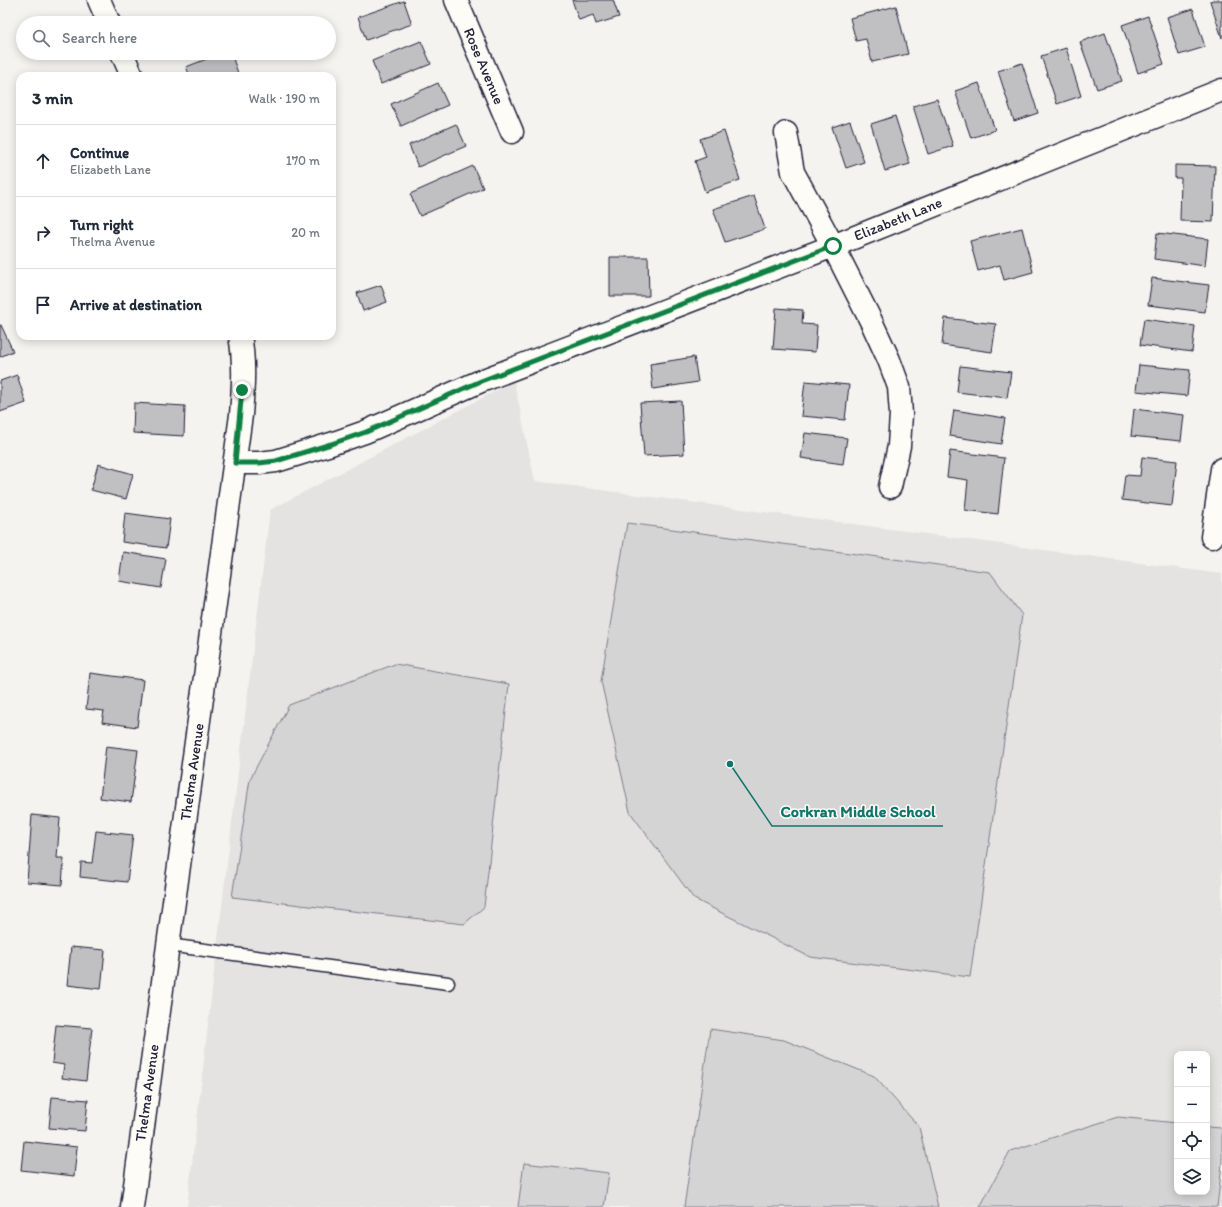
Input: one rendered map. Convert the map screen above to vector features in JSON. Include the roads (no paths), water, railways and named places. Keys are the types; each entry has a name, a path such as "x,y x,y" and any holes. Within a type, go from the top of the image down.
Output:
{"street":[{"path":"99,0 106,16"},
{"name":"Rose Avenue","path":"456,0 512,132"},
{"path":"125,60 130,72"},
{"name":"Elizabeth Lane","path":"235,463 276,461 366,432 495,375 833,246 1222,90"},
{"path":"786,133 793,172 871,321 889,360 899,387 901,414 899,446 890,487"},
{"name":"Thelma Avenue","path":"132,1207 235,463 242,390 241,340"},
{"path":"1212,537 1222,469"}],"lane":[{"path":"168,945 448,983"}],"place":[{"name":"Corkran Middle School","path":"730,764"}]}
